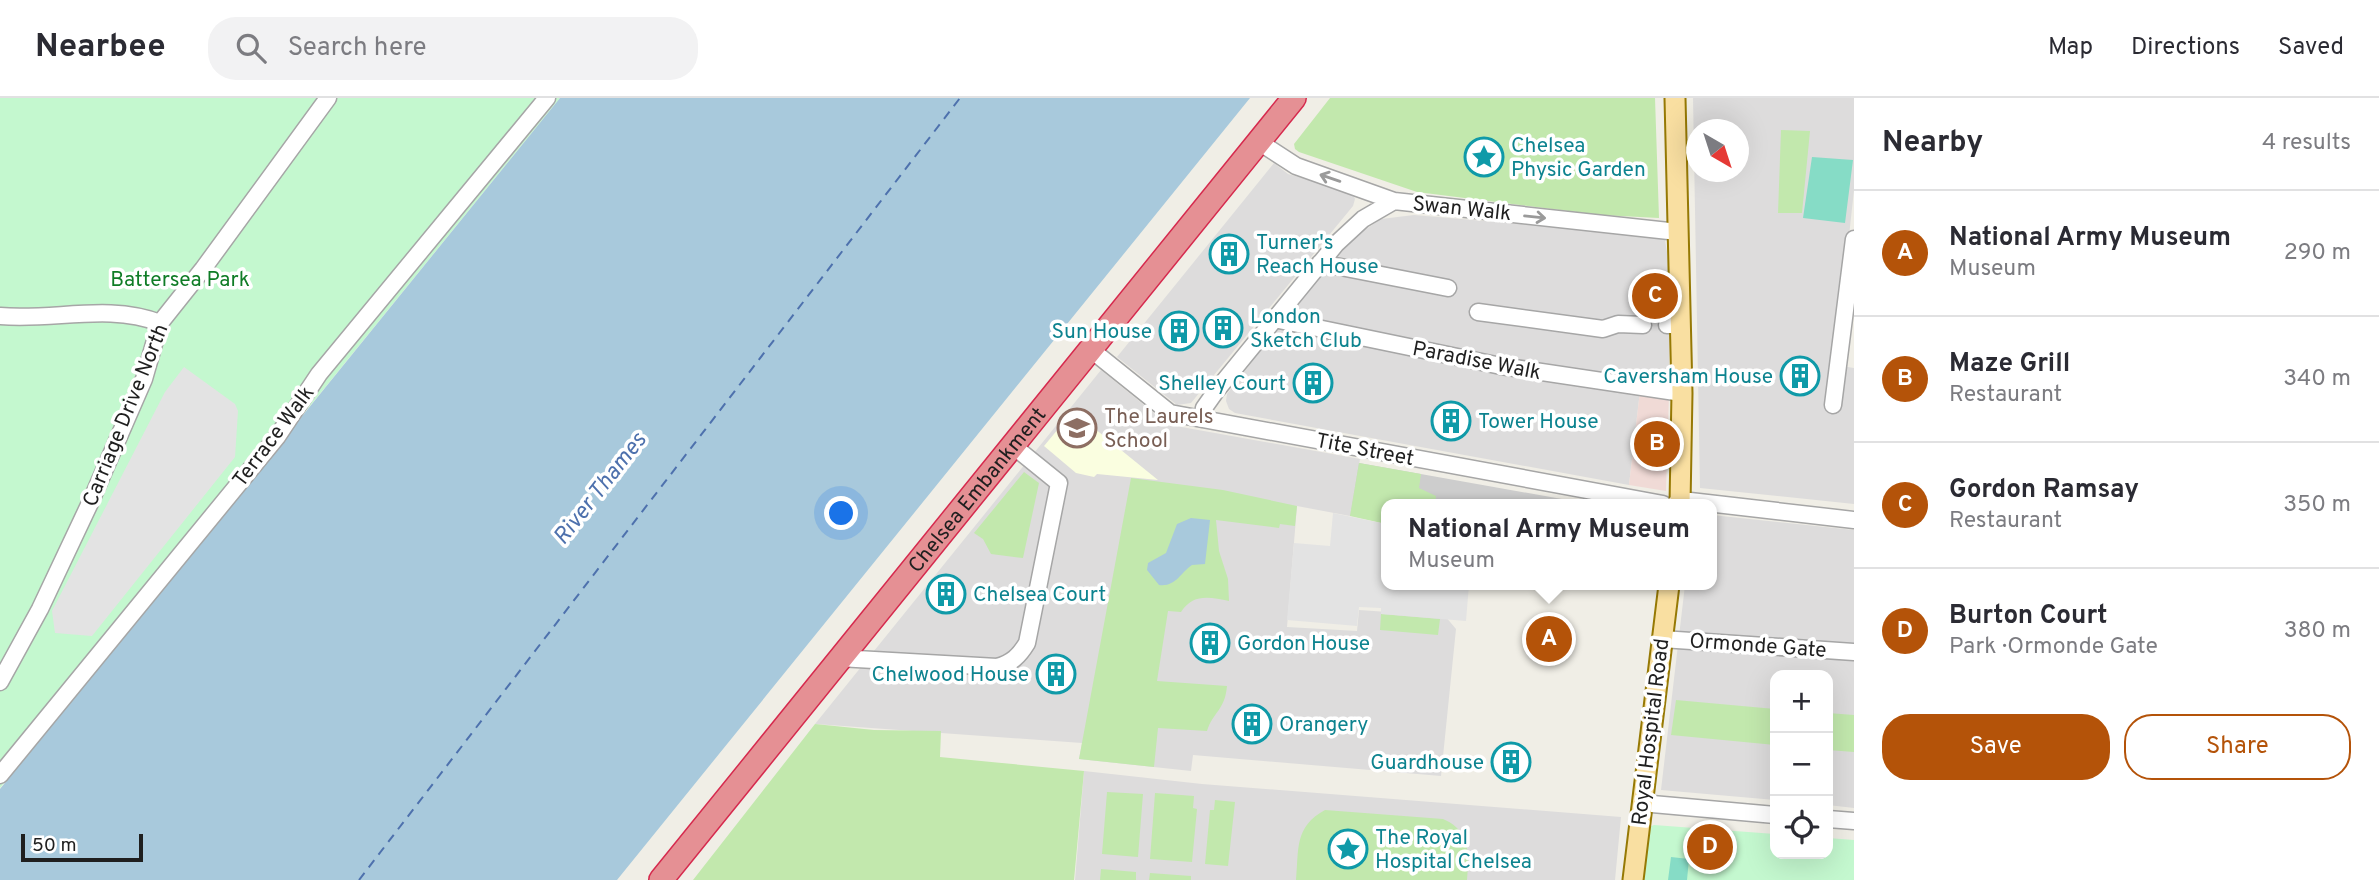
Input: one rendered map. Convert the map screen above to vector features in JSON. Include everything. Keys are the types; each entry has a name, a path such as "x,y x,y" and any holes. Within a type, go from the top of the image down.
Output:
{"highway":[{"name":"Chelsea Embankment","path":"661,880 1294,98"}],"main road":[{"path":"1675,98 1678,232 1674,325 1682,393 1678,499"},
{"name":"Royal Hospital Road","path":"1633,880 1668,590"}],"street":[{"name":"Carriage Drive North","path":"0,682 40,609 90,503 144,379 160,323 203,269 328,98"},
{"name":"Terrace Walk","path":"0,775 277,438 319,374 547,98"},
{"name":"Swan Walk","path":"1259,142 1296,166 1394,201 1678,232"},
{"path":"1202,419 1204,408 1216,391 1320,263 1363,219 1394,201"},
{"path":"1833,405 1847,354 1854,239"},
{"path":"1320,263 1447,288"},
{"path":"0,316 62,316 105,312 143,317 160,323"},
{"path":"1478,312 1603,329 1618,324 1643,325"},
{"name":"Paradise Walk","path":"1274,319 1501,366 1682,393"},
{"name":"Tite Street","path":"1089,348 1170,412 1636,499"},
{"path":"839,658 997,667 1018,657 1027,643 1059,483 1012,445"},
{"path":"1717,504 1854,520"},
{"name":"Ormonde Gate","path":"1662,639 1854,652"},
{"path":"1641,803 1770,815"},
{"path":"1833,819 1854,821"}],"shaded area":[{"path":"1693,98 1854,98 1854,190 1835,365 1854,368 1854,504 1700,488 1695,182 1749,182 1749,119 1693,119"},
{"path":"1274,163 1288,174 1352,192 1355,199 1353,206 1191,403 1177,405 1117,357"},
{"path":"1414,215 1661,236 1665,240 1670,270 1669,394 1640,391 1629,485 1235,413 1229,409 1227,394 1344,244 1381,219"},
{"path":"184,367 235,404 238,411 235,457 92,636 55,633 52,611 165,392"},
{"path":"1101,370 1165,422 1176,426 1360,459 1350,516 1297,506 1287,627 1357,631 1359,610 1445,616 1456,629 1441,776 1193,755 1191,771 1079,759 1082,743 815,724"},
{"path":"1640,391 1669,394 1666,491 1629,485"},
{"name":"The Laurels School","path":"1073,411 1158,480 1097,474 1094,477 1076,473 1044,446"},
{"path":"1359,463 1562,499 1381,499 1381,506 1350,516"},
{"path":"1333,513 1381,523 1381,590 1469,590 1466,621 1381,614 1381,608 1359,607 1357,626 1287,620 1294,543 1330,546"},
{"path":"1717,516 1854,530 1854,808 1833,806 1833,670 1770,670 1770,800 1661,790 1684,590 1717,590"},
{"name":"The Royal Hospital Chelsea","path":"1084,771 1202,784 1621,817 1615,880 1075,880"}],"green space":[{"name":"Battersea Park","path":"0,98 560,98 0,788"},
{"name":"Chelsea Physic Garden","path":"1330,98 1655,98 1659,218 1601,215 1417,192 1299,152 1294,144"},
{"path":"1781,130 1810,131 1802,213 1778,213"},
{"path":"1812,157 1853,160 1845,223 1803,218"},
{"path":"1359,463 1421,474 1419,488 1436,496 1436,499 1381,499 1381,523 1350,516"},
{"path":"1024,472 1039,483 1023,558 991,554 983,539 974,533"},
{"path":"1131,478 1223,490 1297,506 1295,526 1280,524 1279,528 1216,520 1219,551 1228,579 1229,601 1202,598 1191,602 1181,612 1168,611 1157,681 1227,686 1226,694 1207,731 1158,728 1154,767 1079,759"},
{"path":"1381,614 1440,619 1438,635 1380,630"},
{"path":"1676,700 1770,709 1770,745 1671,735"},
{"path":"1833,713 1854,715 1854,752 1833,750"},
{"path":"815,724 874,730 941,731 940,757 1084,771 1074,880 693,880"},
{"path":"1107,792 1143,794 1138,857 1102,854"},
{"path":"1155,793 1194,796 1193,808 1197,809 1192,862 1150,859"},
{"path":"1215,800 1235,802 1228,866 1205,864 1210,810 1214,810"},
{"path":"1325,810 1443,819 1459,830 1466,844 1467,880 1296,880 1298,849 1303,831"},
{"path":"1654,825 1770,834 1770,859 1833,859 1833,838 1854,840 1854,880 1642,880 1647,828"},
{"path":"1671,857 1689,859 1687,880 1668,880"},
{"path":"1101,869 1136,872 1136,880 1100,880"},
{"path":"1150,873 1191,876 1191,880 1149,880"}],"water":[{"name":"River Thames","path":"560,98 1250,98 617,880 0,880 0,789"},
{"path":"1191,518 1210,520 1205,564 1192,565 1174,582 1159,585 1147,570 1148,563 1166,553 1177,524"}],"ferry route":[{"path":"359,880 960,98"}],"place":[{"name":"Chelsea Physic Garden","path":"1484,157"},
{"name":"Turner's Reach House","path":"1229,254"},
{"name":"Gordon Ramsay","path":"1655,296"},
{"name":"London Sketch Club","path":"1223,328"},
{"name":"Sun House","path":"1179,331"},
{"name":"Caversham House","path":"1800,376"},
{"name":"Shelley Court","path":"1313,383"},
{"name":"Tower House","path":"1451,421"},
{"name":"The Laurels School","path":"1077,428"},
{"name":"Maze Grill","path":"1657,444"},
{"name":"Chelsea Court","path":"946,594"},
{"name":"National Army Museum","path":"1549,639"},
{"name":"Gordon House","path":"1210,643"},
{"name":"Chelwood House","path":"1056,674"},
{"name":"Orangery","path":"1252,724"},
{"name":"Guardhouse","path":"1511,762"},
{"name":"Burton Court","path":"1710,847"},
{"name":"The Royal Hospital Chelsea","path":"1348,849"}]}
